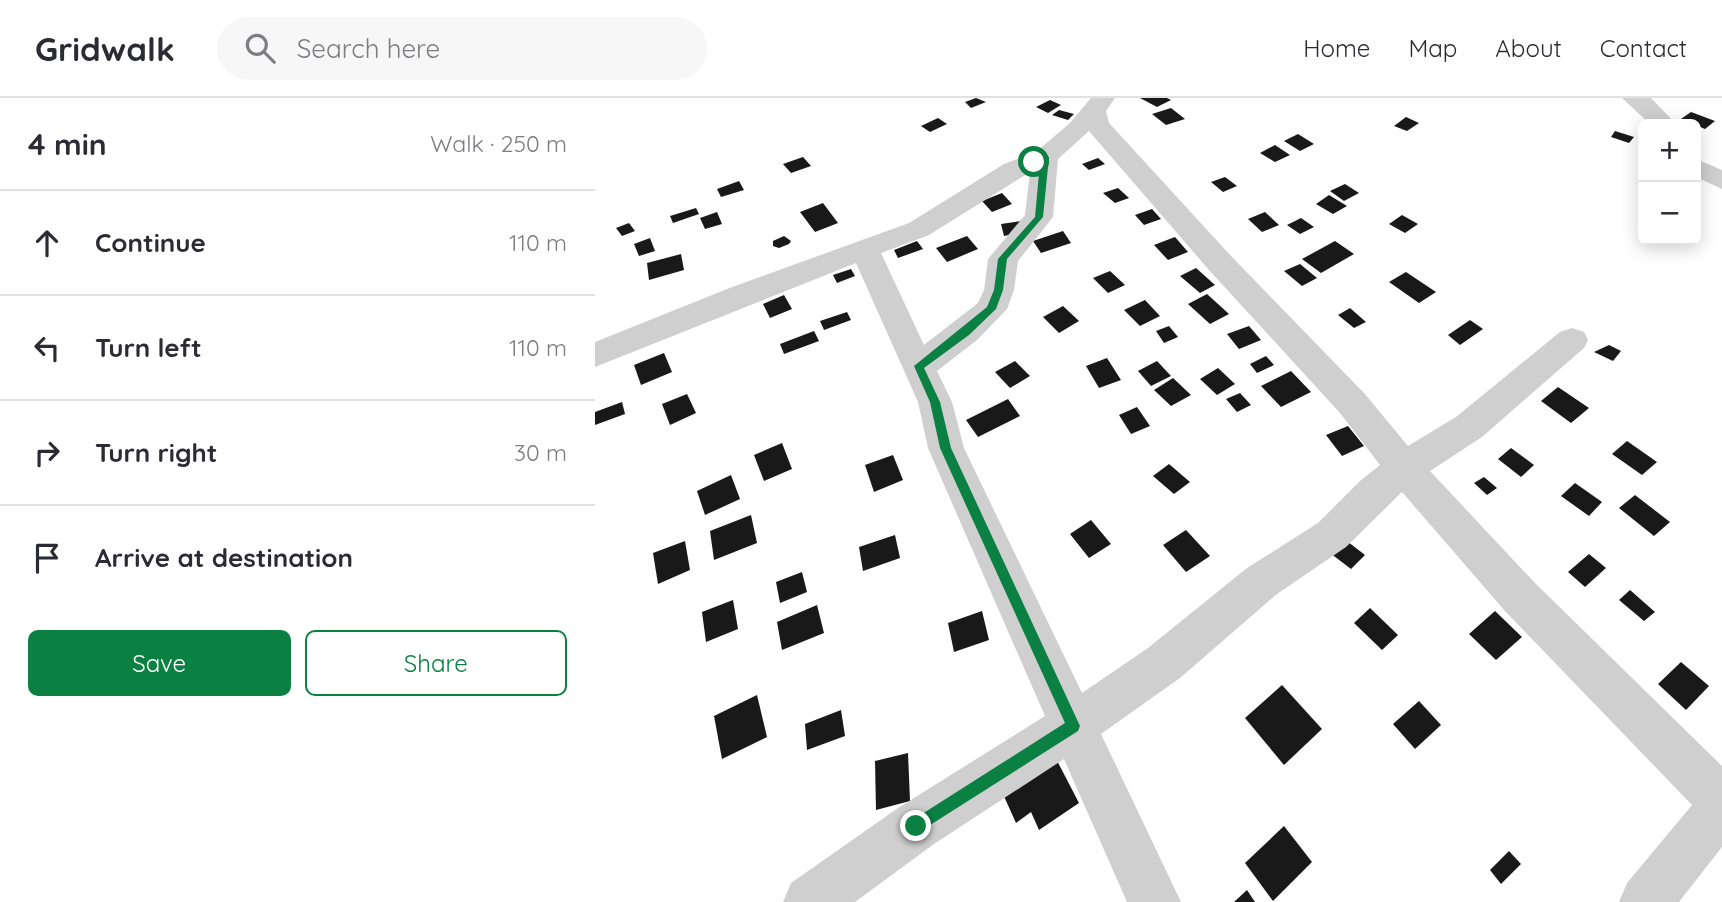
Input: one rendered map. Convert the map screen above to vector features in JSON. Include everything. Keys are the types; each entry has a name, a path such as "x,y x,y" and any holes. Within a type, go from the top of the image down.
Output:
{"street":[{"path":"1634,98 1659,119"},
{"path":"595,355 738,296 919,229 1013,170 1045,157 1079,128 1098,105"},
{"path":"1098,105 1097,125 1220,263 1352,403 1403,468 1520,597 1722,801"},
{"path":"919,366 966,332 991,309 999,290 1003,259 1039,217 1045,157"},
{"path":"1701,170 1722,181"},
{"path":"865,250 935,402 946,448 1154,902"},
{"path":"810,902 916,826 1073,726 1164,663 1262,582 1332,534 1374,492 1403,468 1469,428 1573,340"},
{"path":"1646,902 1722,807"}],"building":[{"path":"976,98 986,102 971,108 965,102"},
{"path":"1140,98 1167,98 1171,100 1157,107"},
{"path":"1050,100 1061,105 1048,113 1036,107"},
{"path":"1171,108 1185,119 1166,125 1152,114"},
{"path":"1059,110 1074,114 1068,120 1052,115"},
{"path":"1691,112 1715,121 1705,129 1701,127 1701,119 1681,119"},
{"path":"1406,117 1419,123 1407,131 1394,126"},
{"path":"938,118 947,124 930,132 921,126"},
{"path":"1615,131 1634,137 1629,143 1611,137"},
{"path":"1298,134 1314,144 1300,151 1284,141"},
{"path":"1275,145 1290,155 1275,162 1260,153"},
{"path":"803,157 811,166 791,173 783,164"},
{"path":"1098,158 1105,164 1089,170 1082,164"},
{"path":"1225,177 1237,186 1223,192 1211,182"},
{"path":"739,181 744,190 721,197 717,189"},
{"path":"1345,184 1359,193 1344,201 1330,191"},
{"path":"1118,188 1129,198 1115,203 1103,193"},
{"path":"1002,193 1012,204 992,212 982,201"},
{"path":"1329,195 1347,206 1333,214 1316,204"},
{"path":"823,203 838,223 815,232 800,212"},
{"path":"696,208 699,214 673,223 670,216"},
{"path":"1152,209 1161,219 1144,225 1135,215"},
{"path":"717,212 722,224 705,229 700,218"},
{"path":"1265,212 1279,225 1262,232 1248,219"},
{"path":"1402,215 1418,224 1405,233 1389,224"},
{"path":"1301,218 1314,227 1300,234 1287,225"},
{"path":"1021,221 1024,232 1004,236 1001,224"},
{"path":"629,223 635,231 622,236 616,228"},
{"path":"1063,231 1071,243 1041,253 1033,241"},
{"path":"784,236 791,241 789,244 779,248 773,246 773,241"},
{"path":"967,236 978,249 947,262 936,248"},
{"path":"1175,237 1188,252 1168,260 1154,245"},
{"path":"650,238 655,251 639,256 634,244"},
{"path":"917,241 923,249 898,258 894,250"},
{"path":"1335,241 1354,254 1321,273 1302,259"},
{"path":"681,254 684,270 649,280 647,263"},
{"path":"1300,264 1317,278 1302,286 1284,271"},
{"path":"1196,268 1215,285 1200,293 1180,276"},
{"path":"851,269 855,276 837,283 833,275"},
{"path":"1110,271 1125,285 1108,293 1093,278"},
{"path":"1406,272 1436,292 1419,303 1389,282"},
{"path":"1207,294 1229,314 1210,324 1188,304"},
{"path":"784,295 792,309 770,318 763,304"},
{"path":"1145,300 1160,316 1140,326 1124,310"},
{"path":"1063,306 1079,321 1059,333 1043,317"},
{"path":"1350,308 1366,322 1354,328 1338,315"},
{"path":"847,312 851,320 824,330 820,321"},
{"path":"1470,320 1483,329 1460,345 1448,335"},
{"path":"1169,326 1178,337 1164,343 1156,331"},
{"path":"1249,326 1261,340 1239,349 1227,334"},
{"path":"814,331 819,341 784,354 780,344"},
{"path":"1609,345 1621,351 1613,361 1594,352"},
{"path":"664,353 672,372 641,385 634,365"},
{"path":"1266,356 1274,365 1257,373 1250,364"},
{"path":"1107,358 1121,380 1099,388 1086,366"},
{"path":"1015,361 1030,376 1010,388 995,372"},
{"path":"1157,361 1171,376 1151,386 1138,371"},
{"path":"1218,368 1235,384 1217,395 1200,379"},
{"path":"1291,371 1311,392 1281,407 1261,386"},
{"path":"1173,378 1191,395 1171,406 1154,390"},
{"path":"1558,387 1589,408 1571,423 1541,401"},
{"path":"1240,393 1251,405 1237,412 1226,399"},
{"path":"687,394 696,413 670,425 662,404"},
{"path":"1008,399 1020,416 978,437 966,420"},
{"path":"622,402 625,414 595,425 595,412"},
{"path":"1137,407 1150,426 1131,434 1119,415"},
{"path":"1348,426 1364,446 1342,456 1326,435"},
{"path":"1627,441 1657,462 1642,475 1612,454"},
{"path":"782,443 792,469 764,481 754,455"},
{"path":"1511,448 1534,465 1521,477 1498,459"},
{"path":"893,455 903,480 874,492 865,465"},
{"path":"1169,464 1190,482 1174,494 1153,476"},
{"path":"731,475 740,499 705,515 697,491"},
{"path":"1484,477 1497,488 1487,495 1474,483"},
{"path":"1575,483 1602,502 1589,516 1561,496"},
{"path":"1635,495 1670,522 1654,536 1619,508"},
{"path":"751,515 757,543 714,560 710,531"},
{"path":"1091,520 1111,544 1089,558 1070,534"},
{"path":"1186,530 1210,556 1186,572 1163,545"},
{"path":"895,535 900,558 863,571 859,547"},
{"path":"1343,538 1365,555 1351,569 1330,553"},
{"path":"685,541 690,570 658,584 653,553"},
{"path":"1589,554 1606,568 1585,587 1568,572"},
{"path":"802,572 807,592 780,603 776,582"},
{"path":"1630,590 1655,612 1644,621 1619,600"},
{"path":"733,600 738,629 706,642 702,612"},
{"path":"817,605 824,633 782,650 777,622"},
{"path":"1370,608 1398,635 1382,650 1354,623"},
{"path":"982,611 989,640 954,652 948,623"},
{"path":"1495,611 1522,637 1496,660 1469,634"},
{"path":"1681,662 1709,686 1686,710 1658,684"},
{"path":"1282,685 1322,729 1284,765 1245,718"},
{"path":"757,695 767,737 722,759 714,716"},
{"path":"1419,701 1441,725 1415,749 1393,724"},
{"path":"841,710 845,736 807,750 805,724"},
{"path":"1051,749 1079,803 1039,830 1031,812 1016,823 998,783"},
{"path":"908,753 910,801 876,810 875,761"},
{"path":"1284,826 1312,862 1273,901 1245,863"},
{"path":"1509,851 1521,864 1501,884 1490,870"},
{"path":"1247,890 1255,902 1234,902"}],"route":[{"path":"916,826 1073,726 946,448 935,402 919,366 966,332 991,309 999,290 1003,259 1039,217 1045,157 1034,162"}]}
